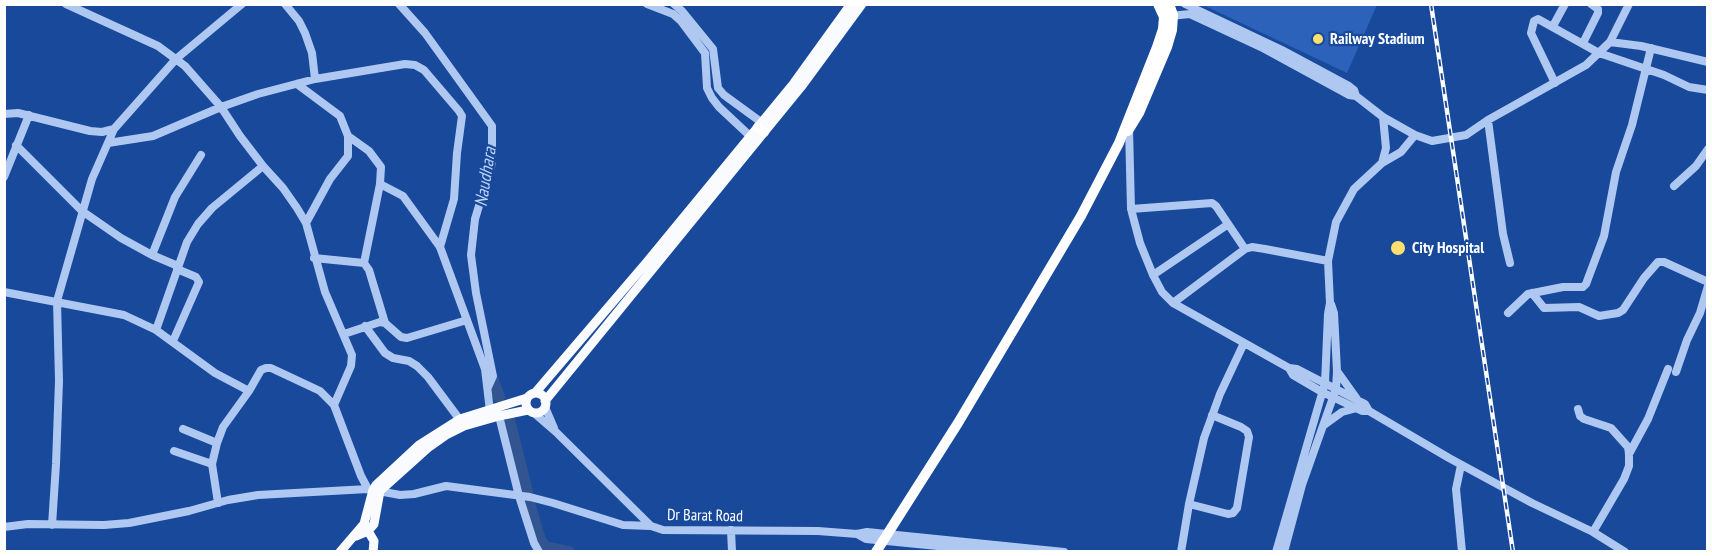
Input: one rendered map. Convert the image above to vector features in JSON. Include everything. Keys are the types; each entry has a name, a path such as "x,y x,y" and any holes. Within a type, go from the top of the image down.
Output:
{"highway":[{"path":"876,552 963,414 1081,216 1128,126 1163,30 1167,8"}],"main road":[{"path":"495,413 540,412 761,127 851,4"},
{"path":"531,412 526,404 531,396 624,289 750,136 801,87 862,4"},
{"path":"340,552 376,517 374,490 462,423 495,413 531,396 542,395 545,404"},
{"path":"366,528 374,542 373,552"}],"street":[{"path":"66,4 133,33 158,46 176,59 222,107 263,166 283,188 306,223 325,292 352,355 351,366 334,405"},
{"path":"52,525 57,465 59,381 57,301 92,179 114,129 176,59 242,4"},
{"path":"285,4 305,33 312,53 315,79"},
{"path":"399,4 425,33 492,126 492,163 475,219 471,255 476,293 493,376 488,387"},
{"path":"647,4 673,14 681,21 705,53 707,88 712,98 750,136"},
{"path":"674,4 713,49 718,88 761,127"},
{"path":"1185,4 1349,86 1354,90 1356,96"},
{"path":"1553,26 1564,4"},
{"path":"1583,44 1598,13 1598,9 1591,4"},
{"path":"1167,8 1190,14 1261,47 1356,96 1383,117 1415,135 1432,141 1466,135 1488,120 1586,65 1610,42 1629,4"},
{"path":"1555,83 1531,33 1534,21 1538,19 1599,53 1645,68 1689,87 1707,90"},
{"path":"1610,42 1651,48 1707,62"},
{"path":"1508,314 1532,293 1563,287 1582,287 1586,284 1604,236 1616,172 1632,125 1651,48"},
{"path":"108,143 153,136 258,94 315,79 405,64 415,65 424,70 462,117 454,199 440,247"},
{"path":"297,84 340,116 348,136 348,156 330,179 306,223"},
{"path":"4,114 18,112 90,131 102,132 114,129"},
{"path":"4,177 29,115"},
{"path":"1382,163 1386,148 1383,117"},
{"path":"1488,120 1503,234 1510,263"},
{"path":"1128,126 1131,209 1140,243 1153,275 1162,292 1173,303 1288,368 1293,375 1324,387 1357,404 1365,404 1370,411 1461,465 1593,532 1625,552"},
{"path":"1276,552 1324,387 1330,303 1328,261 1336,222 1354,189 1382,163 1401,152 1415,135"},
{"path":"348,136 369,151 381,167 380,184 364,263 369,270 385,323 401,338 407,338 467,320"},
{"path":"16,146 82,211 121,238 196,277 199,282 173,341"},
{"path":"1674,186 1696,166 1707,149"},
{"path":"152,255 176,197 201,155"},
{"path":"156,330 177,267 187,242 198,224 212,208 263,166"},
{"path":"380,184 403,196 440,247 485,369 519,496 539,552"},
{"path":"1131,209 1212,203 1245,249"},
{"path":"1153,275 1227,225"},
{"path":"1173,303 1245,249 1252,247 1328,261"},
{"path":"315,258 364,263"},
{"path":"1532,293 1544,308 1579,307 1599,316 1623,310 1644,278 1658,262 1665,262 1707,282"},
{"path":"1629,454 1700,313 1707,286"},
{"path":"4,292 124,315 156,330 215,373 249,391"},
{"path":"1284,552 1302,485 1334,393 1337,370 1334,312 1330,303"},
{"path":"344,333 380,322 385,323"},
{"path":"365,326 385,352 393,358 417,366 428,377 462,423"},
{"path":"1181,552 1204,438 1220,394 1244,343"},
{"path":"218,503 212,464 217,443 223,427 261,370 266,368 271,368 320,391 334,405 358,468 374,490"},
{"path":"1337,370 1357,404"},
{"name":"Dr Barat Road","path":"545,404 556,432"},
{"path":"1322,428 1342,412 1357,404"},
{"path":"1578,409 1580,416 1584,419 1611,428 1628,447 1629,454 1629,466 1624,479 1593,532"},
{"name":"Dr Barat Road","path":"531,412 556,432 651,526 663,530 818,531 857,534 866,539 885,537 1064,552"},
{"path":"1189,504 1228,514 1233,513 1237,508 1249,437 1247,431 1241,427 1212,415"},
{"path":"183,429 217,443"},
{"path":"174,451 212,464"},
{"path":"1461,465 1456,489 1462,552"},
{"path":"4,527 129,523 258,495 374,490 400,495 446,486 554,503 623,525 651,526"},
{"path":"731,530 732,552"},
{"name":"Dr Barat Road","path":"885,537 999,552"}],"shaded area":[{"name":"Railway Stadium","path":"1203,5 1377,5 1347,73"}],"waterway":[{"path":"492,378 499,397"},
{"path":"509,420 527,492"},
{"path":"529,503 540,540 545,547 569,552"}],"railway":[{"path":"1431,4 1513,552"}],"place":[{"name":"Railway Stadium","path":"1318,39"},
{"name":"City Hospital","path":"1398,248"}],"water label":[{"name":"Naudhara","path":"486,177"}]}
